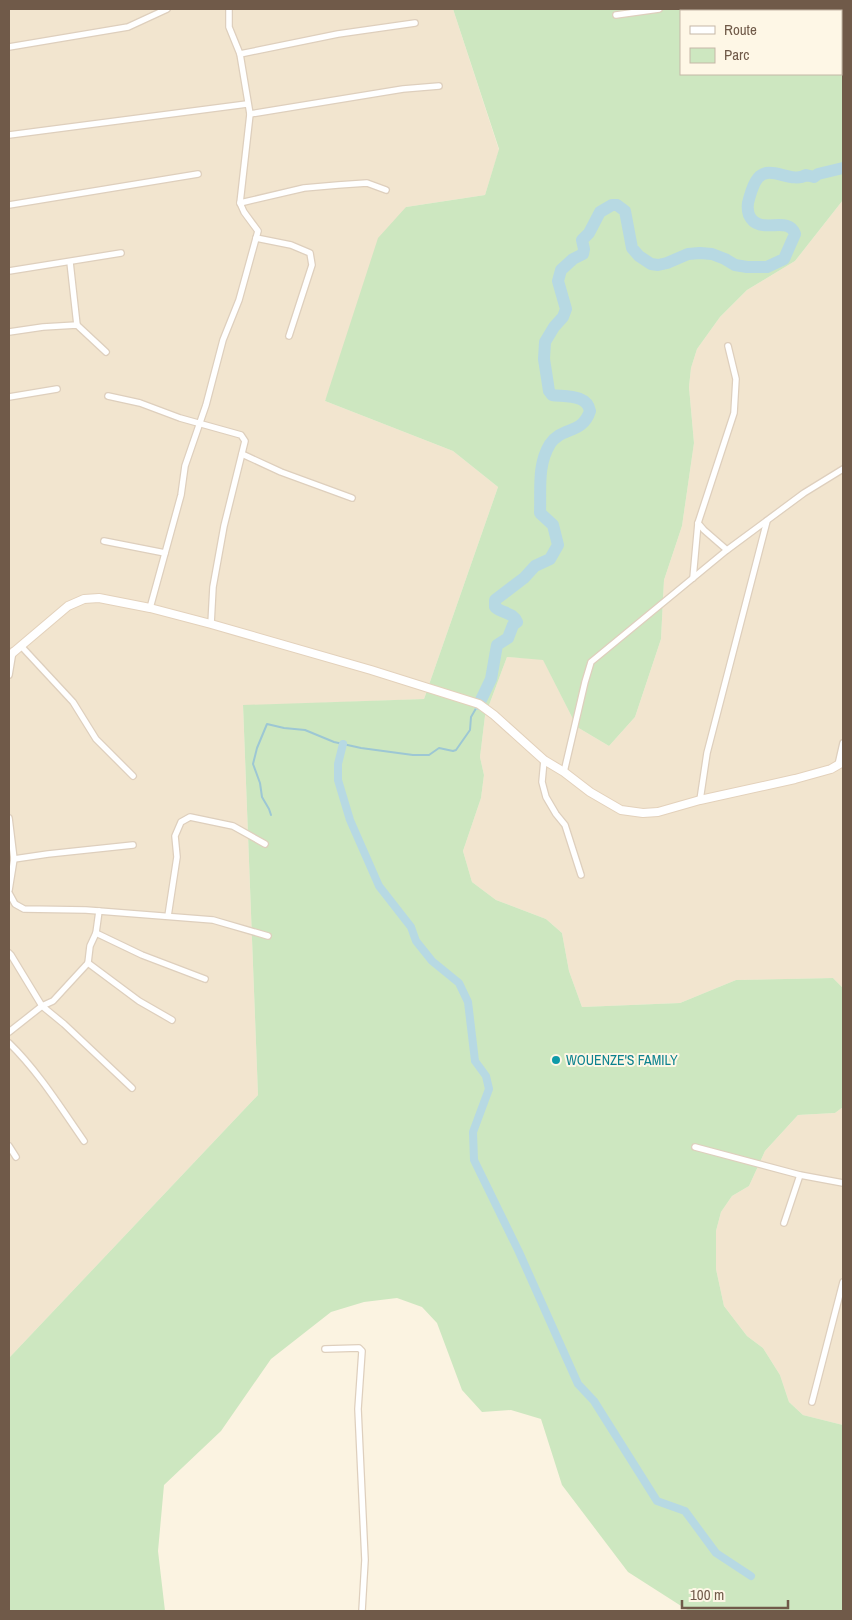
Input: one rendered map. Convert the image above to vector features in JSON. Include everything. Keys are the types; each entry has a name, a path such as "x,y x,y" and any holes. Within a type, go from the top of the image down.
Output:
{"main road":[{"path":"11,654 68,606 84,598 99,598 150,608 371,670 479,704 544,760 564,772 590,792 622,810 643,813 658,812 700,800 795,780 841,764"}],"street":[{"path":"9,46 128,27 167,9"},
{"path":"150,608 182,495 185,466 206,405 223,340 239,300 258,231 244,212 240,203 250,114 240,54 229,27 229,9"},
{"path":"616,15 659,9"},
{"path":"240,54 338,34 415,23"},
{"path":"250,114 439,86"},
{"path":"9,135 247,104"},
{"path":"9,205 198,174"},
{"path":"240,203 304,188 367,183 386,190"},
{"path":"256,238 291,245 310,253 312,265 288,336"},
{"path":"9,271 121,253"},
{"path":"70,262 77,325 106,352"},
{"path":"9,332 43,326 77,325"},
{"path":"693,578 698,523 734,413 736,379 728,346"},
{"path":"9,396 57,389"},
{"path":"108,396 242,435 245,441 228,508 213,587 210,624"},
{"path":"242,454 281,472 352,498"},
{"path":"564,772 591,662 727,550 804,493 843,469"},
{"path":"700,800 707,753 767,521"},
{"path":"698,523 727,550"},
{"path":"104,541 165,554"},
{"path":"21,646 72,702 96,739 133,776"},
{"path":"9,675 11,654"},
{"path":"841,764 843,743"},
{"path":"544,760 542,782 546,797 565,825 581,875"},
{"path":"168,916 177,857 175,836 181,822 190,817 233,826 265,844"},
{"path":"9,818 14,859 9,892 15,904 24,909 100,911 213,920 268,936"},
{"path":"14,859 133,845"},
{"path":"9,1032 42,1006 53,1001 88,963 90,946 96,933 100,911"},
{"path":"96,933 142,955 204,979"},
{"path":"9,953 42,1006 64,1024 132,1088"},
{"path":"88,963 139,1001 172,1020"},
{"path":"9,1043 57,1102 84,1141"},
{"path":"9,1146 16,1157"},
{"path":"695,1148 800,1175 843,1183"},
{"path":"784,1223 800,1175"},
{"path":"812,1402 843,1282"},
{"path":"324,1349 359,1348 362,1351 358,1409 365,1560 362,1611"}],"shaded area":[{"path":"9,9 453,9 499,150 485,195 406,207 325,401 453,451 498,487 424,699 243,706 258,1095 9,1358"},
{"path":"843,200 843,988 833,978 736,980 680,1003 582,1007 569,971 562,933 546,919 496,900 472,882 463,851 481,798 484,775 480,757 485,716 507,657 543,659 577,727 609,746 635,717 661,639 664,580 682,526 694,443 689,387 691,368 697,349 720,317 747,290 795,261"},
{"path":"843,1107 843,1425 803,1415 789,1402 780,1375 763,1348 747,1336 724,1306 716,1269 716,1231 721,1212 732,1196 749,1186 765,1151 798,1115 835,1113"}],"green space":[{"path":"453,9 843,9 843,200 795,261 747,290 720,317 697,349 691,368 689,387 694,443 682,526 664,580 661,639 635,717 609,746 577,727 543,660 507,657 485,716 480,757 484,775 481,798 463,851 472,882 496,900 546,919 562,933 569,971 582,1007 680,1003 736,980 833,978 843,988 843,1107 835,1113 798,1115 765,1151 749,1186 732,1196 721,1212 716,1231 716,1269 724,1306 747,1336 763,1348 780,1375 789,1402 803,1415 843,1425 843,1611 689,1611 628,1572 562,1485 541,1419 511,1410 482,1412 462,1390 437,1323 422,1307 397,1298 364,1302 331,1312 271,1359 221,1431 164,1485 158,1551 165,1611 9,1611 9,1358 258,1095 243,705 424,699 498,487 453,451 325,401 378,238 406,207 485,195 499,149"}],"waterway":[{"path":"479,704 491,679 497,645 508,638 513,625 517,622 513,616 495,607 495,600 524,578 535,566 550,559 558,545 553,525 540,513 540,478 543,460 550,444 555,438 582,424 590,411 585,402 580,399 552,395 549,391 544,359 545,342 563,317 566,309 558,281 561,270 573,259 583,254 582,240 589,233 600,212 612,205 617,205 625,211 632,248 639,256 651,264 667,263 688,254 700,253 712,254 735,265 767,267 784,259 795,234 791,228 786,226 759,224 749,215 748,201 753,185 758,178 768,173 794,177 806,175 814,177 818,174 843,168"},
{"path":"271,815 262,797 260,783 253,764 257,748 267,724 305,730 334,742 361,748 413,755 429,755 439,748 456,750 470,730 471,717 478,705"},
{"path":"343,744 338,764 338,780 350,820 379,886 411,927 416,941 432,961 459,983 468,1002 475,1061 486,1076 489,1089 473,1132 474,1160 519,1252 578,1384 594,1401 657,1501 685,1511 716,1553 751,1576"}],"place":[{"name":"WOUENZE'S FAMILY","path":"556,1060"}]}
